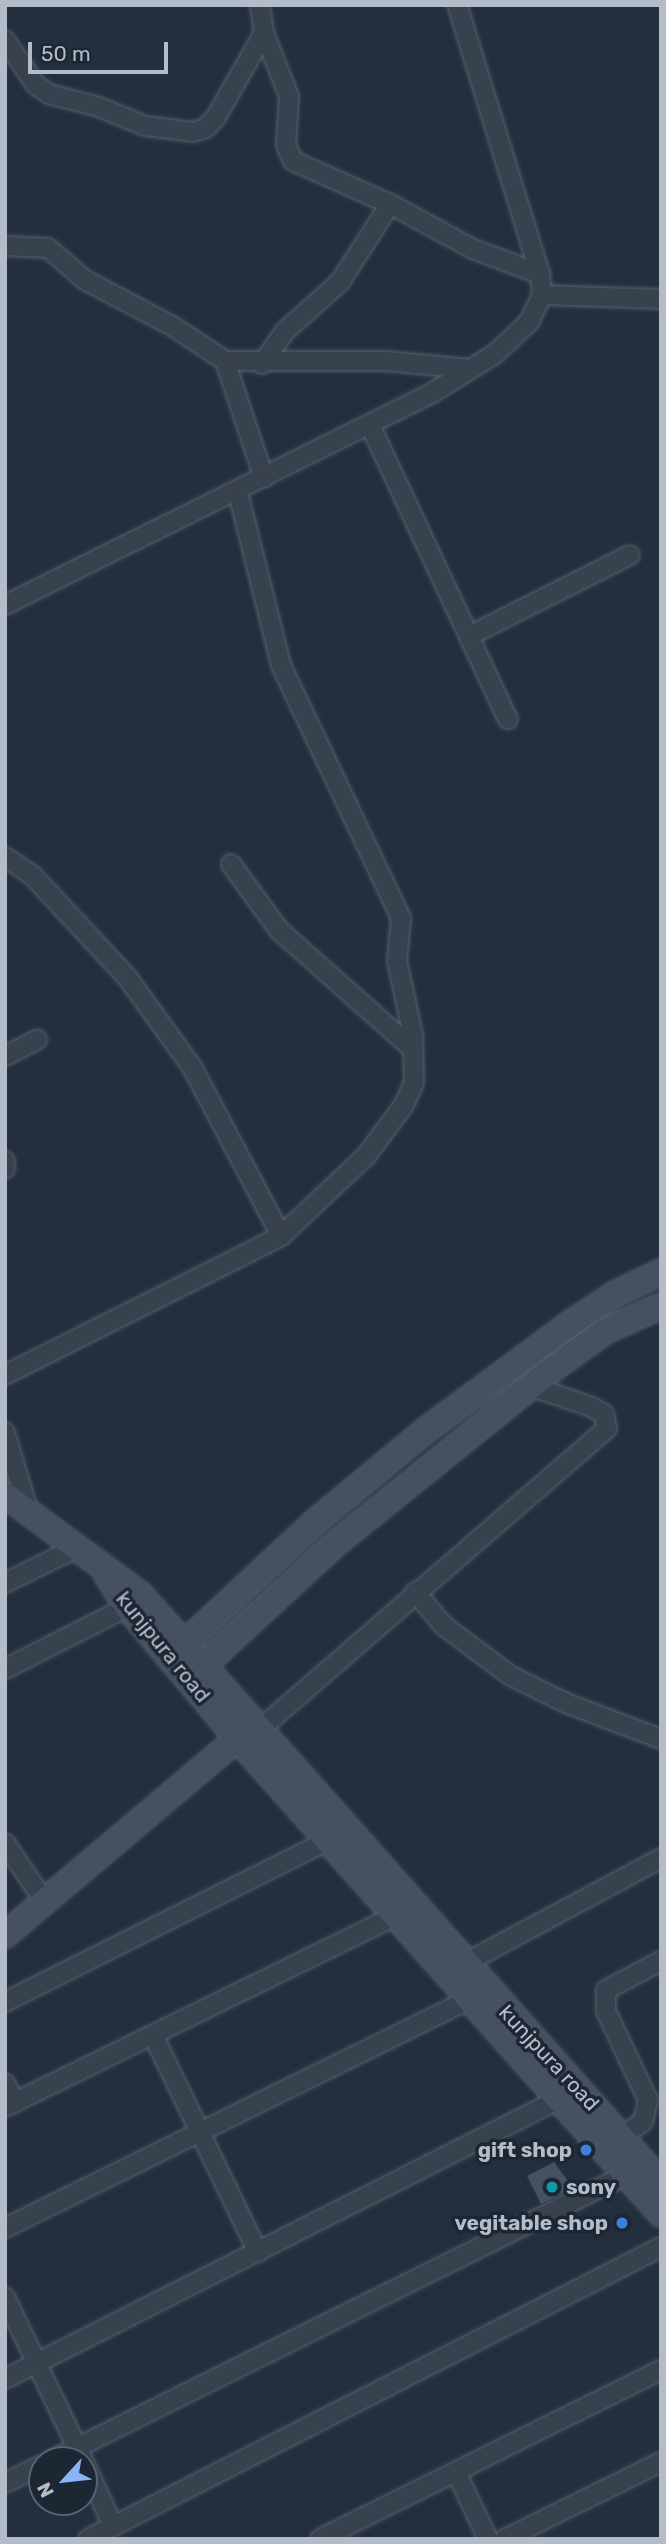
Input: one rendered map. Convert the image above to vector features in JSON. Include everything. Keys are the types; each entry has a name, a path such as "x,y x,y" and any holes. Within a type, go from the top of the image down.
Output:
{"street":[{"path":"260,5 264,33 289,96 289,157 390,204 473,249 540,274"},
{"path":"5,606 370,425 471,369 529,322 542,295 540,274 457,5"},
{"path":"5,40 36,85 49,94 99,107 145,127 193,132 206,128 216,117 264,33"},
{"path":"261,364 285,331 340,282 390,204"},
{"path":"5,246 48,247 85,280 174,327 225,361 261,364 386,361 471,369"},
{"path":"542,295 661,299"},
{"path":"225,361 264,478"},
{"path":"370,425 508,719"},
{"path":"5,1375 281,1236 366,1156 404,1105 414,1083 412,1048 397,961 401,918 281,665 238,492"},
{"path":"469,636 631,555"},
{"path":"5,858 33,876 135,988 192,1067 281,1236"},
{"path":"231,864 279,930 412,1048"},
{"path":"5,1056 37,1040"},
{"path":"5,1161 5,1168"},
{"path":"177,1649 315,1522 425,1431 568,1325 636,1282 661,1272"},
{"path":"197,1672 334,1545 533,1387 605,1331 661,1306"},
{"path":"5,1935 248,1734 607,1429 604,1414 592,1407 533,1387"},
{"path":"5,1432 28,1510"},
{"path":"5,1495 78,1547 106,1571"},
{"path":"5,1583 78,1547"},
{"name":"kunjpura road","path":"106,1571 125,1580 177,1649 248,1734 613,2143 626,2175 661,2214"},
{"name":"kunjpura road","path":"106,1571 127,1607 177,1649"},
{"path":"415,1592 444,1626 511,1676 566,1703 661,1739"},
{"path":"5,1669 127,1607"},
{"name":"kunjpura road","path":"248,1734 328,1840 395,1916 455,1969 468,2000 559,2099 661,2182"},
{"path":"5,2002 328,1840"},
{"path":"5,1843 45,1902"},
{"path":"455,1969 661,1858"},
{"path":"5,2083 10,2105 395,1916"},
{"path":"613,2143 643,2122 648,2099 603,2002 613,1983 661,1961"},
{"path":"5,2228 468,2000"},
{"path":"153,2035 258,2252"},
{"path":"5,2379 559,2099"},
{"path":"98,2448 626,2175"},
{"path":"88,2539 661,2247"},
{"path":"5,2297 76,2446"},
{"path":"320,2539 661,2370"},
{"path":"505,2539 661,2462"},
{"path":"5,2483 28,2472"},
{"path":"456,2472 488,2539"},
{"path":"98,2494 113,2526"}],"building":[{"name":"sony","path":"554,2162 573,2188 541,2204 527,2176"}],"place":[{"name":"gift shop","path":"586,2150"},
{"name":"sony","path":"552,2187"},
{"name":"vegitable shop","path":"622,2223"}]}
